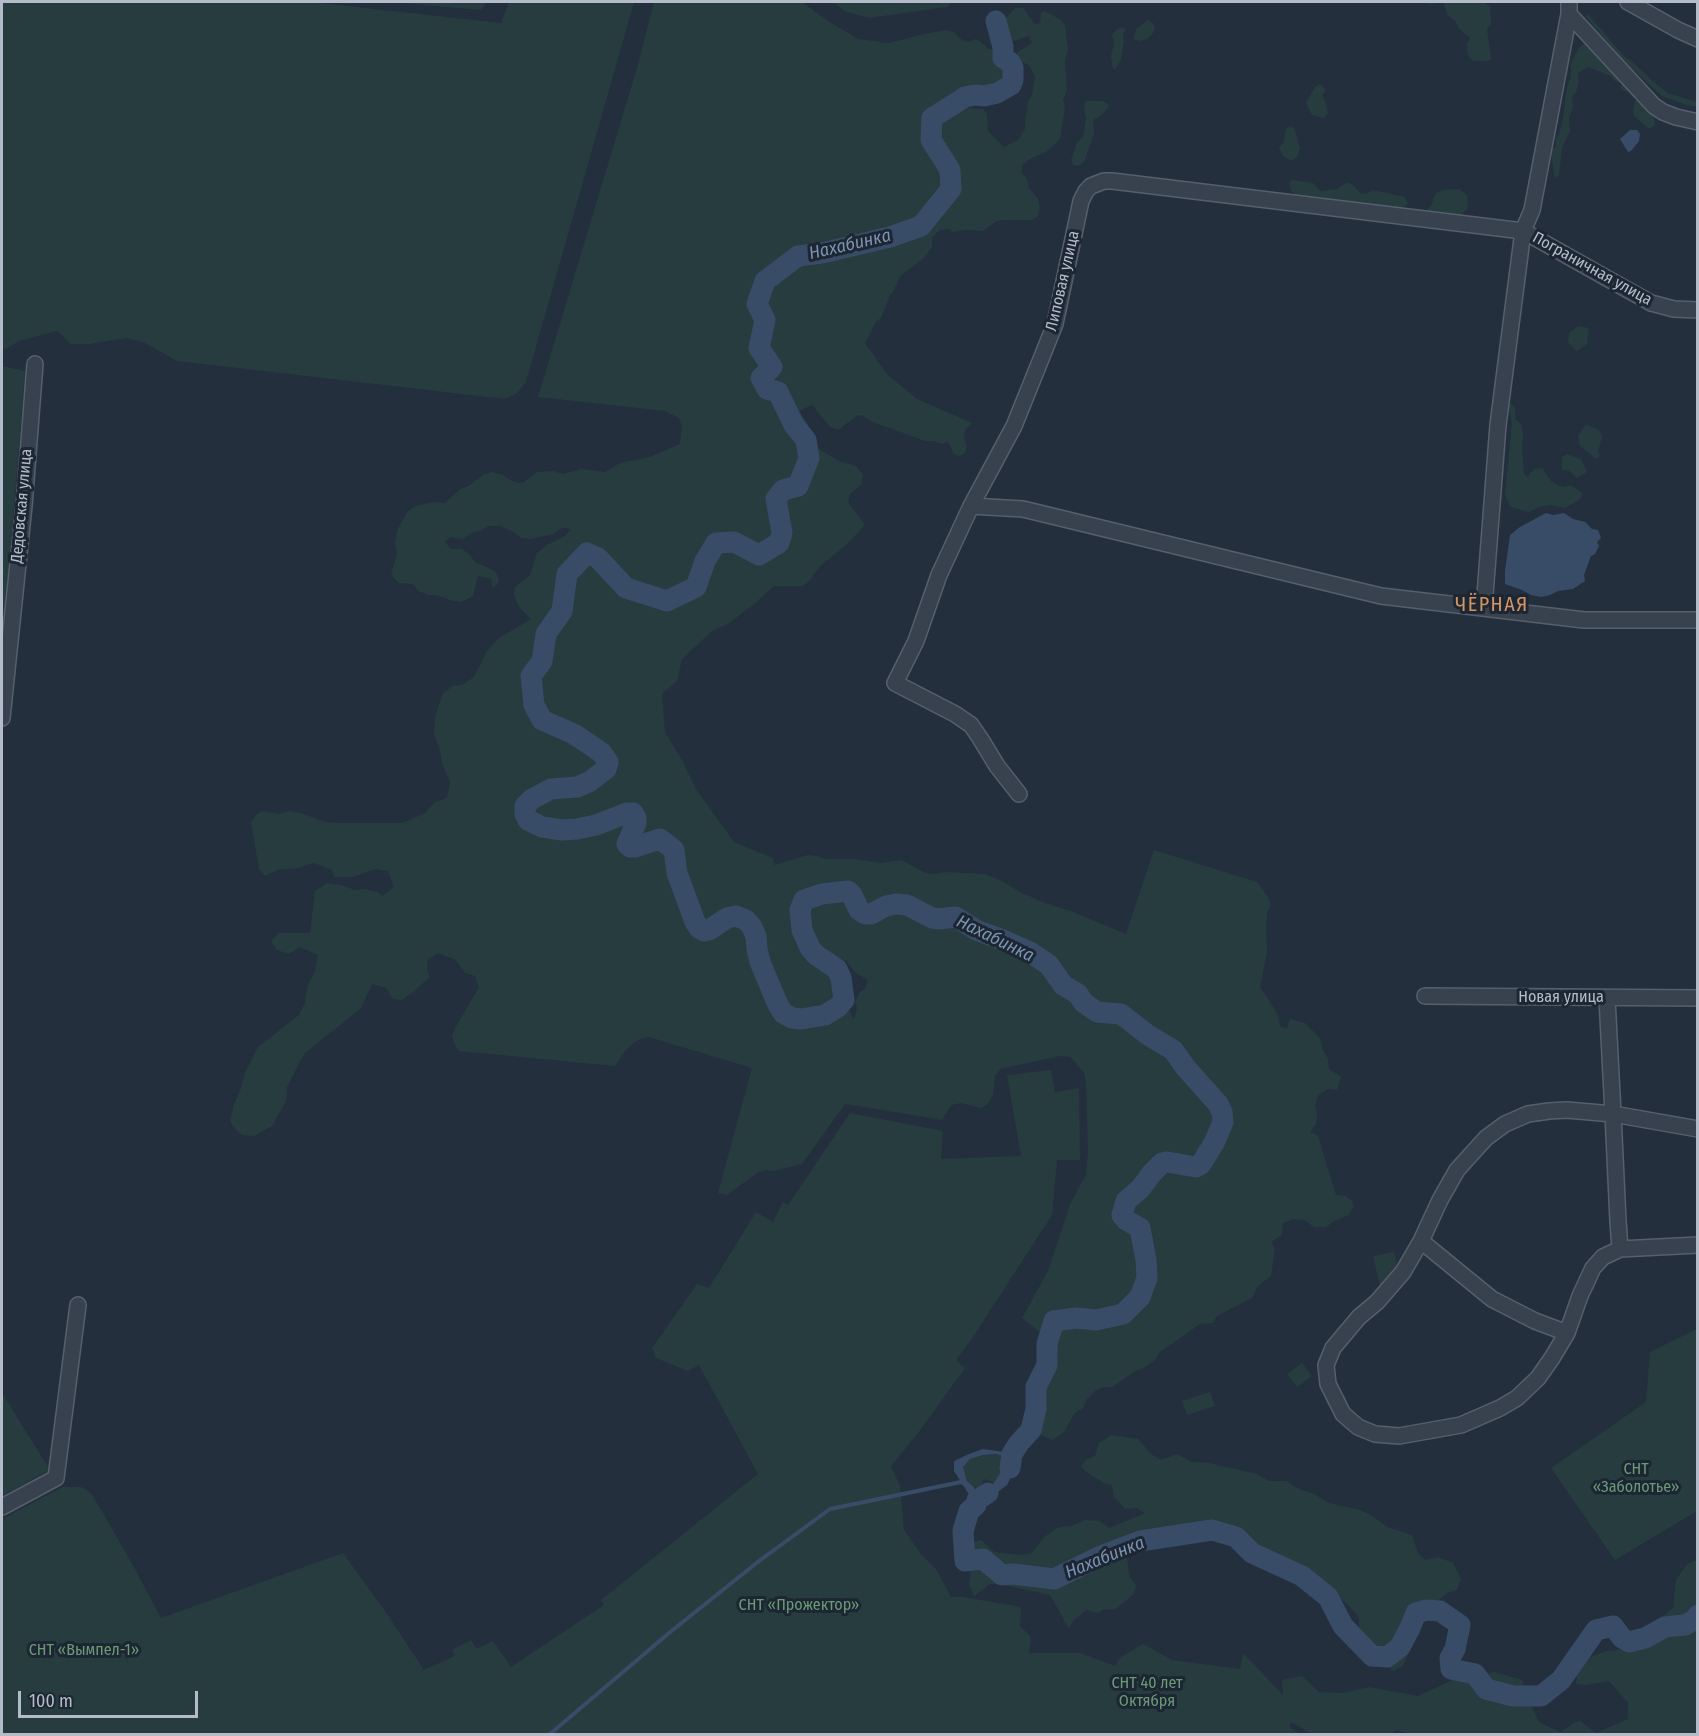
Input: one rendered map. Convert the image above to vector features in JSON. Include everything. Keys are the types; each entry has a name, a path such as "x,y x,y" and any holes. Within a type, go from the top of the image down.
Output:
{"street":[{"path":"1628,2 1698,39"},
{"path":"1569,8 1623,75 1654,106 1676,117 1698,122"},
{"path":"1484,608 1498,425 1523,231 1532,210 1569,8"},
{"name":"Липовая улица","path":"1018,794 971,725 955,714 895,684 916,641 939,575 971,506 1014,426 1055,324 1081,201 1086,191 1098,182 1124,182 1523,231"},
{"name":"Пограничная улица","path":"1523,231 1651,303 1674,309 1698,310"},
{"name":"Дедовская улица","path":"2,718 24,506 35,364"},
{"path":"971,506 1023,509 1381,596 1584,620 1698,620"},
{"name":"Новая улица","path":"1425,996 1698,998"},
{"path":"1607,998 1620,1249"},
{"path":"1698,1129 1613,1114 1568,1110 1528,1114 1505,1124 1486,1138 1457,1170 1403,1272 1377,1302 1359,1317 1333,1348 1326,1365 1330,1391 1343,1414 1358,1427 1375,1434 1399,1437 1461,1425 1474,1420 1517,1398 1538,1378 1567,1333 1593,1268 1603,1257 1620,1249 1698,1245"},
{"path":"1421,1241 1492,1299 1535,1322 1567,1333"},
{"path":"2,1507 56,1478 78,1305"}],"green space":[{"path":"2,2 311,2 501,23 509,2 634,2 526,382 517,393 505,399 177,361 145,343 127,338 89,344 71,344 57,331 19,341 6,349 2,348"},
{"path":"393,2 487,2 481,10"},
{"path":"654,2 802,2 858,39 889,43 946,30 954,32 963,41 969,42 975,39 988,49 1008,51 1012,57 1008,74 976,94 969,93 957,103 967,108 983,109 987,114 988,131 1004,147 1018,140 1025,129 1025,116 1035,77 1029,65 1015,57 1018,52 1032,43 1029,36 1014,41 1008,40 1002,33 1001,27 1004,20 1015,8 1023,8 1035,24 1040,23 1041,13 1045,11 1061,20 1065,26 1068,49 1065,61 1067,90 1063,100 1065,107 1060,139 1046,152 1022,165 1022,173 1027,179 1029,188 1038,199 1040,208 1038,216 1032,220 997,221 982,231 940,230 932,237 932,247 924,258 900,276 881,318 876,322 865,343 887,374 917,399 972,423 965,430 964,439 967,446 965,453 959,456 954,454 948,442 942,444 925,441 873,422 863,416 858,415 838,430 830,427 812,405 799,411 808,424 807,432 817,448 839,461 856,466 863,475 861,485 850,494 848,502 865,525 847,544 820,566 803,586 774,586 728,624 712,631 682,659 677,681 662,694 665,732 696,789 734,842 773,858 774,865 808,855 826,859 855,859 881,863 901,860 926,873 985,874 1045,903 1071,911 1126,934 1154,850 1257,882 1268,897 1271,905 1266,923 1267,952 1260,987 1277,1013 1280,1026 1287,1029 1290,1019 1305,1023 1320,1038 1328,1059 1329,1069 1341,1077 1337,1090 1328,1089 1318,1095 1315,1107 1316,1124 1310,1132 1318,1136 1336,1195 1345,1196 1354,1206 1349,1215 1326,1227 1314,1227 1304,1220 1293,1219 1283,1223 1282,1235 1271,1242 1275,1248 1271,1276 1258,1286 1252,1298 1217,1316 1213,1323 1200,1324 1160,1352 1156,1359 1144,1368 1137,1370 1112,1387 1103,1387 1095,1391 1087,1399 1083,1408 1075,1413 1063,1433 1052,1440 1041,1435 1038,1417 1039,1385 1054,1372 1053,1341 1022,1318 1048,1271 1071,1202 1086,1175 1088,1152 1086,1082 1084,1072 1070,1057 1060,1056 1000,1069 995,1076 993,1095 988,1104 981,1108 961,1103 951,1105 942,1120 845,1104 802,1164 757,1173 727,1195 718,1193 752,1068 649,1037 632,1044 615,1066 459,1051 452,1036 479,987 475,976 465,973 456,960 438,953 428,959 427,969 430,977 412,993 402,1000 393,999 386,988 372,984 361,1008 304,1054 287,1087 286,1101 272,1126 254,1136 242,1135 230,1121 245,1073 258,1047 299,1015 305,1003 307,987 315,971 318,955 300,947 289,954 277,950 271,941 279,933 310,933 315,891 327,883 354,890 364,889 377,892 382,896 394,887 388,871 376,869 352,877 334,877 332,870 314,863 298,868 277,870 265,876 259,869 251,822 262,811 278,814 290,811 325,822 403,823 425,813 435,802 447,798 450,782 434,735 435,717 443,693 474,677 487,651 499,638 531,619 519,607 514,595 515,587 530,575 537,553 565,536 571,529 562,528 553,534 531,539 521,538 500,526 488,526 463,539 450,537 445,542 451,549 462,549 475,562 495,571 499,579 497,585 492,587 491,579 478,576 473,596 461,602 428,595 419,591 413,584 399,583 391,574 397,554 395,544 397,531 408,511 416,506 432,502 445,503 460,489 492,472 518,483 524,482 537,472 553,471 563,474 581,469 605,472 620,463 650,457 680,444 682,426 679,418 665,411 538,397 637,68","holes":["837,958 846,961 856,973 868,980 865,989 860,992 855,1002 857,1008 854,1020 848,1008 839,1006 844,1000 844,995 839,990 836,975 827,965"]},
{"path":"833,2 953,2 947,7 869,18 845,11"},
{"path":"1443,2 1483,2 1490,6 1491,24 1487,29 1491,59 1473,61 1468,55 1467,44 1470,38 1459,29 1455,20 1448,16"},
{"path":"1587,13 1624,56 1651,80 1668,93 1697,102 1697,107 1662,96 1622,59 1587,18"},
{"path":"1148,20 1155,28 1153,33 1147,39 1139,41 1133,39 1136,29"},
{"path":"1122,27 1126,30 1123,33 1121,60 1113,69 1112,35"},
{"path":"1583,44 1590,46 1630,90 1626,92 1621,89 1622,83 1588,67 1578,73 1579,82 1572,96 1570,131 1562,148 1559,175 1556,178 1551,150 1556,147 1556,138 1559,135 1567,87 1571,77 1571,63"},
{"path":"1320,84 1325,89 1322,95 1328,114 1324,118 1312,115 1306,102 1315,87"},
{"path":"1640,98 1654,118 1655,125 1649,129 1634,116 1635,101"},
{"path":"1086,101 1102,101 1109,107 1093,120 1094,134 1084,162 1078,166 1073,165 1071,160 1077,143 1083,137"},
{"path":"1290,126 1294,128 1300,148 1297,157 1291,161 1283,156 1279,148 1284,141 1286,129"},
{"path":"1292,180 1313,183 1320,191 1337,189 1347,182 1361,194 1373,190 1405,197 1408,204 1396,212 1332,205 1326,198 1319,197 1312,200 1297,196 1291,191 1289,183"},
{"path":"1459,189 1467,195 1468,205 1467,210 1461,215 1430,216 1426,211 1436,193"},
{"path":"1578,326 1589,328 1587,344 1577,351 1568,342 1569,333"},
{"path":"2,366 25,371 2,653"},
{"path":"1511,403 1515,408 1515,419 1521,424 1524,474 1528,477 1535,469 1542,468 1551,481 1560,486 1570,485 1583,494 1579,500 1565,508 1550,505 1529,512 1511,507 1505,493 1512,423 1508,405"},
{"path":"1586,424 1599,430 1602,437 1598,451 1600,456 1596,459 1580,446 1578,436"},
{"path":"1567,454 1581,459 1587,472 1577,478 1568,470 1562,470 1562,457"},
{"path":"1051,1070 1055,1092 1079,1088 1080,1160 1057,1160 1052,1215 956,1360 965,1368 891,1466 900,1486 904,1530 921,1554 936,1569 951,1597 1021,1607 1020,1626 1031,1637 1029,1653 1080,1653 1115,1666 1121,1657 1143,1644 1172,1660 1240,1669 1243,1653 1283,1695 1282,1680 1302,1676 1319,1692 1342,1693 1369,1687 1418,1696 1459,1677 1495,1672 1522,1680 1539,1722 1560,1732 1579,1720 1596,1733 1628,1719 1628,1703 1609,1681 1586,1685 1576,1684 1578,1669 1588,1658 1606,1651 1627,1649 1673,1608 1676,1580 1687,1564 1697,1560 1697,1734 1412,1734 1397,1730 1390,1734 1312,1734 1291,1722 1289,1727 1300,1734 2,1734 2,1519 63,1487 81,1487 91,1493 161,1618 343,1553 424,1670 455,1656 452,1650 471,1640 477,1649 493,1641 511,1667 604,1605 601,1600 758,1474 699,1365 688,1371 656,1358 652,1348 697,1284 709,1288 756,1212 773,1222 783,1202 788,1205 850,1113 943,1131 941,1159 1021,1156 1007,1075"},
{"path":"1394,1252 1398,1268 1380,1286 1373,1256"},
{"name":"СНТ «Заболотье»","path":"1697,1329 1697,1511 1615,1560 1551,1468 1646,1402 1650,1352"},
{"path":"1302,1363 1312,1376 1297,1387 1287,1374"},
{"path":"1210,1392 1215,1406 1187,1415 1182,1401"},
{"path":"2,1393 50,1470 2,1496"},
{"path":"1111,1435 1138,1439 1151,1454 1161,1460 1177,1454 1192,1462 1209,1463 1257,1474 1269,1481 1286,1481 1329,1503 1360,1510 1387,1527 1412,1535 1418,1553 1425,1560 1438,1557 1453,1563 1461,1579 1457,1590 1447,1593 1429,1608 1418,1603 1409,1609 1405,1636 1410,1649 1403,1666 1393,1671 1382,1657 1362,1639 1359,1617 1345,1602 1324,1588 1310,1574 1299,1569 1287,1567 1275,1561 1250,1564 1244,1560 1244,1539 1233,1535 1178,1533 1167,1535 1159,1531 1155,1541 1148,1549 1139,1549 1134,1538 1127,1541 1124,1552 1127,1557 1129,1575 1136,1586 1133,1595 1114,1610 1104,1609 1098,1613 1086,1610 1073,1621 1069,1629 1050,1595 990,1584 974,1596 969,1584 972,1561 970,1549 973,1542 981,1540 994,1552 1019,1555 1032,1553 1044,1537 1059,1527 1072,1526 1085,1520 1100,1521 1109,1528 1145,1513 1136,1508 1125,1509 1114,1497 1112,1485 1086,1472 1081,1466 1086,1460 1095,1456 1099,1443"},
{"path":"996,1454 1006,1457 1007,1469 1003,1470 995,1483 984,1479 978,1489 967,1481 963,1467 969,1459"}],"water":[{"path":"1630,130 1637,130 1640,134 1639,141 1628,152 1620,139"},
{"path":"1546,513 1553,515 1564,513 1573,519 1585,522 1592,529 1598,530 1601,538 1597,542 1599,546 1595,554 1591,556 1584,575 1585,581 1573,589 1541,597 1505,584 1505,571 1510,535"},
{"path":"1053,1341 1056,1362 1054,1372 1039,1380 1036,1377 1038,1371 1036,1365 1044,1359 1047,1344"},
{"path":"1019,1443 1014,1471 1007,1485 994,1495 980,1501 977,1507 969,1511 968,1505 972,1499 954,1471 954,1461 983,1449 1004,1452 1009,1446","holes":["996,1454 1006,1457 1007,1469 1003,1469 990,1489 981,1496 976,1495 974,1487 967,1481 963,1467 970,1459 983,1455"]}],"waterway":[{"name":"Нахабинка","path":"996,21 1003,47 1003,58 1010,62 1013,68 1013,80 1011,85 997,93 965,97 932,118 931,140 950,170 951,189 921,226 890,237 822,253 798,256 765,281 757,304 765,320 759,348 772,367 761,378 767,389 778,392 794,425 806,440 809,458 798,486 783,490 776,499 782,533 779,543 759,555 734,542 716,543 705,561 696,587 667,601 626,588 598,558 587,553 567,574 562,611 546,634 542,661 531,676 534,705 542,720 574,734 602,753 608,762 606,769 589,782 577,787 551,789 532,799 525,806 525,814 528,820 542,827 562,830 596,825 627,813 633,813 636,823 627,844 635,847 660,839 674,850 677,873 699,928 704,931 709,930 727,918 736,916 746,920 752,927 756,936 760,962 778,1005 783,1013 792,1018 801,1019 825,1015 844,1000 841,978 837,969 816,955 810,948 802,930 800,910 804,900 822,894 848,891 859,910 865,914 871,914 886,906 907,905 932,918 956,917 976,930 1030,952 1049,965 1063,985 1078,994 1083,1002 1097,1012 1121,1014 1148,1035 1173,1050 1218,1104 1223,1122 1201,1164 1196,1167 1162,1163 1140,1189 1126,1201 1122,1215 1140,1228 1146,1260 1147,1278 1140,1297 1123,1314 1096,1320 1076,1318 1054,1321 1047,1344 1047,1365 1036,1387 1036,1409 1031,1430 1012,1454 1010,1468"},
{"path":"550,1734 669,1633 759,1561 830,1509 961,1482 965,1484"},
{"name":"Нахабинка","path":"988,1493 977,1500 976,1505 969,1511 963,1531 965,1561 983,1559 1002,1575 1013,1574 1054,1579 1101,1556 1140,1541 1212,1530 1236,1537 1252,1553 1302,1576 1328,1597 1343,1626 1372,1656 1387,1657 1400,1647 1416,1613 1427,1610 1440,1611 1460,1625 1455,1649 1450,1658 1451,1669 1475,1674 1486,1689 1513,1696 1541,1696 1561,1680 1596,1630 1613,1626 1622,1638 1629,1642 1645,1638 1665,1627 1685,1625 1696,1619 1698,1615"}],"district":[{"name":"ЧЁРНАЯ","path":"1492,605"}],"park label":[{"name":"СНТ «Прожектор»","path":"799,1606"},
{"name":"СНТ «Вымпел-1»","path":"84,1651"},
{"name":"СНТ 40 лет Октября","path":"1147,1693"}]}
